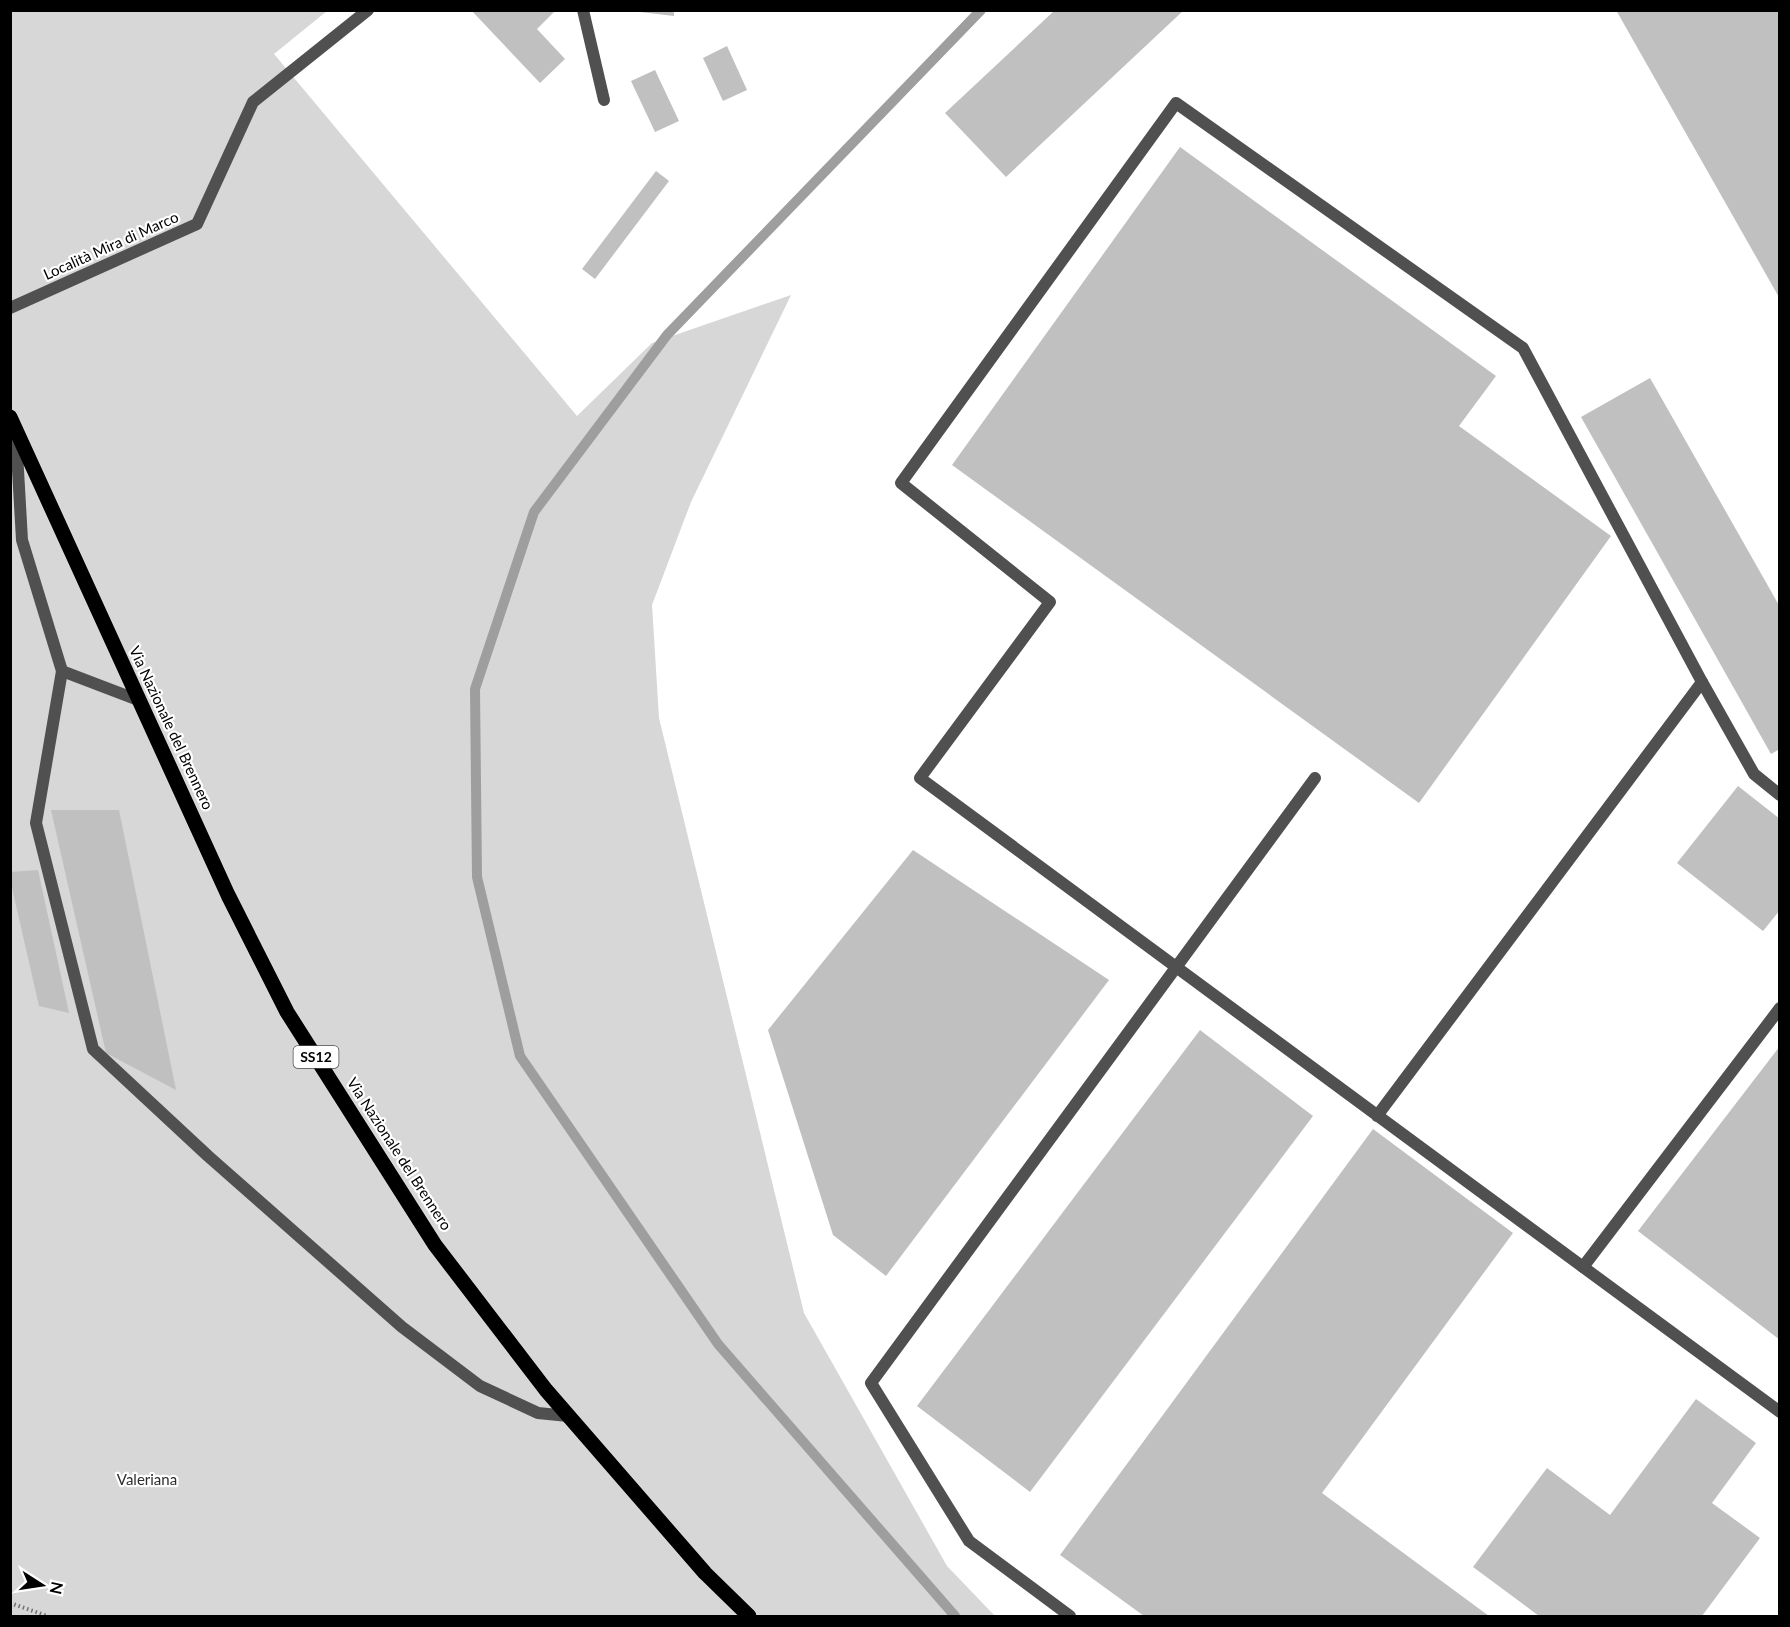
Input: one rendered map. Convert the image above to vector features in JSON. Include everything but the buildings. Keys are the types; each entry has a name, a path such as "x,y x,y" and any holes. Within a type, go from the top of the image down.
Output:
{"main road":[{"name":"Via Nazionale del Brennero","path":"13,422 228,895 287,1012 435,1245 568,1416 705,1573 749,1617"}],"street":[{"name":"Località Mira di Marco","path":"10,308 197,224 253,102 368,10"},
{"path":"583,10 604,100"},
{"path":"1779,795 1754,774 1523,348 1176,103 901,483 1050,602 920,778 1779,1412"},
{"path":"13,422 22,540 62,671 36,824 93,1049 208,1156 402,1327 480,1386 538,1413 568,1416"},
{"path":"62,671 138,700"},
{"path":"1377,1116 1702,681"},
{"path":"1070,1617 969,1540 872,1383 1315,778"},
{"path":"1583,1267 1779,1008"}],"path":[{"path":"10,1604 47,1617"}],"green space":[{"name":"Valeriana","path":"11,11 327,11 274,54 577,416 652,343 791,295 691,502 652,605 659,718 804,1313 947,1566 995,1616 11,1616"}],"waterway":[{"path":"955,1616 718,1344 520,1056 477,877 475,689 534,512 667,335 981,10"}]}
